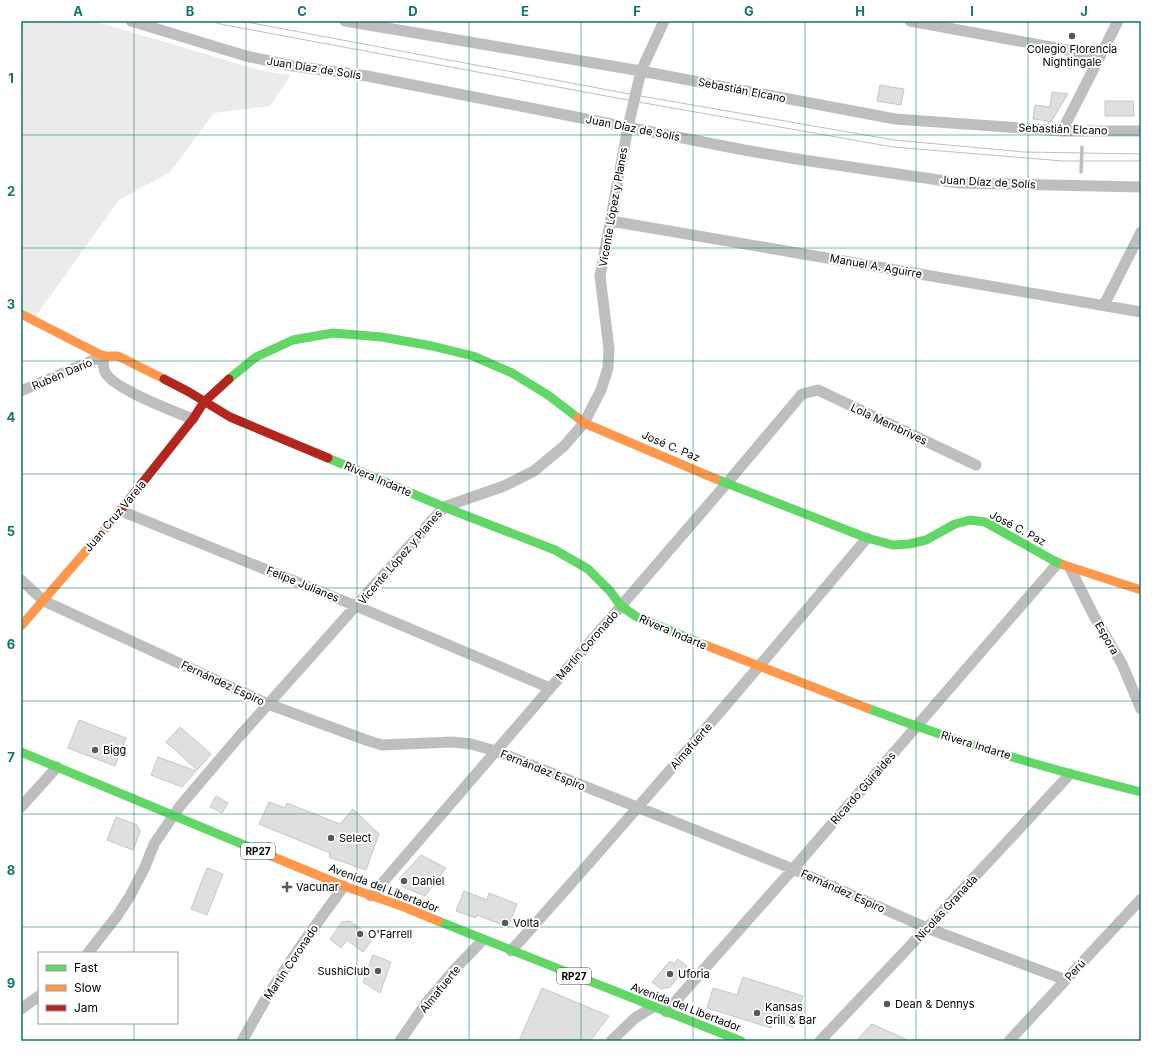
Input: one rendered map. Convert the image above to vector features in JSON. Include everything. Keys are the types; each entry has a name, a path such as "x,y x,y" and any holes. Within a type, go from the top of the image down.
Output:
{"street":[{"name":"Juan Díaz de Solís","path":"131,21 253,57 293,66 367,76 788,158 959,183 1141,187"},
{"name":"Sebastián Elcano","path":"345,21 641,72 895,119 1062,131 1141,131"},
{"name":"Vicente López y Planes","path":"89,952 117,916 130,896 154,844 172,816 268,704 444,506 504,486 534,471 564,446 584,422 600,390 608,368 608,350 600,276 604,248 611,221 628,127 641,72 664,21"},
{"path":"910,21 1100,56"},
{"path":"1062,131 1118,21"},
{"name":"Manuel A. Aguirre","path":"611,221 1141,312"},
{"path":"1104,305 1141,232"},
{"name":"Rivera Indarte","path":"21,314 103,356 118,356 189,392 230,417 444,506 555,550 588,569 610,591 621,606 637,617 759,667 916,727 1070,774 1141,792"},
{"name":"José C. Paz","path":"204,402 231,377 256,357 293,340 333,333 382,337 432,346 473,356 512,373 548,395 584,422 727,483 867,538 893,545 909,544 926,540 955,524 970,520 985,522 1058,563 1141,590"},
{"path":"103,356 105,372 117,385 192,419"},
{"name":"Rubén Darío","path":"21,391 103,356"},
{"name":"Lola Membrives","path":"802,394 818,390 976,465"},
{"name":"Martín Coronado","path":"371,896 802,394"},
{"name":"Juan Cruz Varela","path":"21,626 121,511 204,402"},
{"name":"Felipe Julianes","path":"121,511 356,606 550,688"},
{"name":"Almafuerte","path":"511,951 639,808 867,538"},
{"name":"Ricardo Güiraldes","path":"666,1012 793,869 1058,563"},
{"name":"Espora","path":"1070,568 1094,616 1122,664 1141,709"},
{"name":"Fernández Espiro","path":"21,580 44,601 268,704 345,733 382,745 452,742 471,744 496,751 793,869 927,928 1066,980"},
{"name":"Avenida del Libertador","path":"21,752 172,816 344,886 404,907 483,940 741,1041"},
{"path":"21,807 57,767"},
{"name":"Nicolás Granada","path":"820,1041 1070,774"},
{"name":"Martín Coronado","path":"242,1041 268,995 302,944 344,886"},
{"name":"Perú","path":"1009,1041 1141,899"},
{"name":"Almafuerte","path":"400,1041 427,1002 454,970 483,940"},
{"path":"21,1009 38,997"},
{"path":"611,1041 636,1018 653,1007"}],"shaded area":[{"path":"21,21 94,21 267,72 291,75 270,106 214,113 170,172 119,200 33,320 21,314"}],"building":[{"path":"880,85 904,89 901,105 877,101"},
{"path":"1052,92 1068,94 1050,123 1048,123 1048,121 1033,119 1035,105 1050,107"},
{"path":"1105,101 1133,101 1134,116 1105,116"},
{"path":"79,720 126,738 115,766 68,748"},
{"path":"180,727 211,754 197,770 166,742"},
{"path":"158,757 196,771 182,787 151,775"},
{"path":"216,796 228,803 222,813 210,807"},
{"path":"269,802 285,808 287,803 340,824 353,809 379,834 366,870 329,857 330,853 259,824"},
{"path":"116,817 137,825 140,832 133,850 107,840"},
{"path":"421,855 446,868 425,896 403,887 399,879"},
{"path":"207,868 223,874 207,915 191,909"},
{"path":"464,891 487,900 489,893 517,904 508,927 477,915 476,918 456,911"},
{"path":"350,921 373,938 363,952 347,940 341,948 330,939 342,922"},
{"name":"SushiClub","path":"373,955 391,962 380,993 363,982"},
{"name":"Uforia","path":"678,959 687,966 670,987 661,989 652,982 670,961 674,964"},
{"path":"743,977 803,996 793,1027 773,1021 771,1028 707,1008 713,988 737,995"},
{"path":"542,988 609,1016 590,1041 519,1041"},
{"path":"872,1024 910,1041 856,1041"}],"waterway":[{"path":"1081,172 1082,147"}],"tram line":[{"path":"211,21 220,24 633,101 893,147 1063,161 1141,161"},
{"path":"241,21 635,95 894,140 1024,152 1141,154"}],"traffic: fast":[{"path":"229,379 256,357 293,340 333,333 382,337 432,346 473,356 512,373 548,395 578,418"},
{"path":"328,458 444,507 555,550 588,569 610,591 621,606 637,617 700,643"},
{"path":"716,479 867,538 893,545 909,544 926,540 955,524 970,520 985,522 1064,565"},
{"path":"867,708 1002,754 1141,792"},
{"path":"21,752 259,851"},
{"path":"438,921 741,1041"}],"traffic: slow":[{"path":"21,314 103,356 118,356 164,379"},
{"path":"578,418 584,423 716,479"},
{"path":"21,626 112,521"},
{"path":"1064,565 1141,590"},
{"path":"700,643 867,708"},
{"path":"259,851 344,886 404,907 438,921"}],"traffic: jam":[{"path":"164,379 189,392 230,417 328,458"},
{"path":"112,521 193,419 204,402 229,379"}],"place":[{"name":"Colegio Florencia Nightingale","path":"1072,36"},
{"name":"Bigg","path":"95,750"},
{"name":"Select","path":"331,838"},
{"name":"Daniel","path":"404,881"},
{"name":"Vacunar","path":"287,887"},
{"name":"Volta","path":"505,923"},
{"name":"O'Farrell","path":"360,934"},
{"name":"SushiClub","path":"378,971"},
{"name":"Uforia","path":"670,974"},
{"name":"Dean & Dennys","path":"887,1004"},
{"name":"Kansas Grill & Bar","path":"757,1013"}]}
